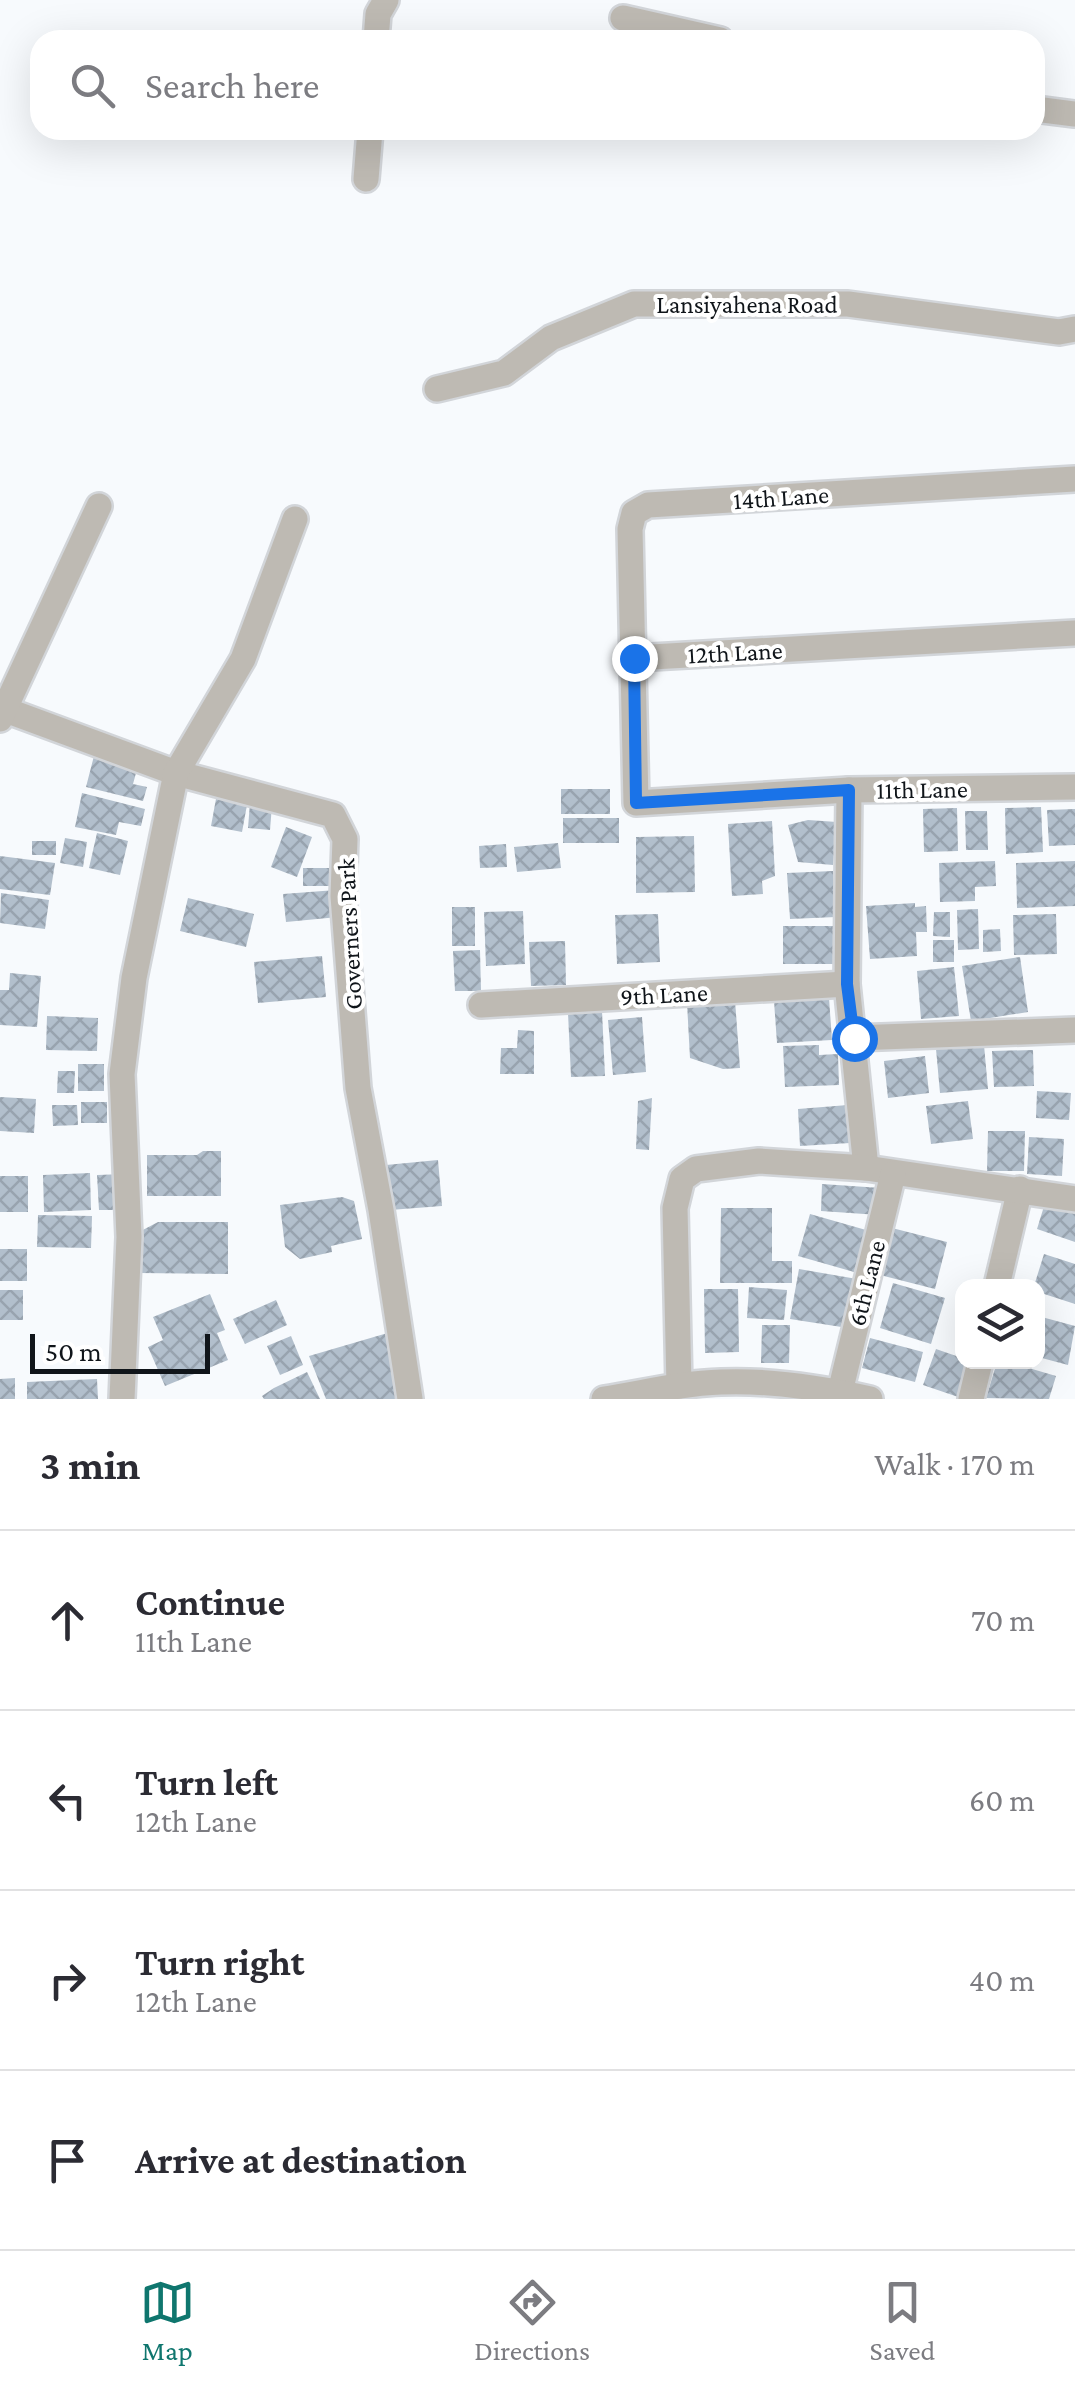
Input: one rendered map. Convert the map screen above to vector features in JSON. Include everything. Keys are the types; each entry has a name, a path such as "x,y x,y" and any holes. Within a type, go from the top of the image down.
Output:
{"street":[{"path":"377,30 378,14 386,0"},
{"path":"623,18 676,30"},
{"path":"1045,110 1075,114"},
{"path":"366,179 369,140"},
{"name":"Lansiyahena Road","path":"438,388 504,374 551,338 634,304 848,304 1059,332 1075,329"},
{"name":"14th Lane","path":"634,658 630,529 634,513 648,505 1075,479"},
{"path":"1,714 99,506"},
{"path":"122,1399 129,1237 122,1074 134,978 176,773 242,659 295,519"},
{"name":"12th Lane","path":"634,658 1075,632"},
{"path":"634,658 636,803 849,790"},
{"name":"Governers Park","path":"1,714 176,773 333,815 345,839 343,896 358,1088 410,1399"},
{"name":"11th Lane","path":"866,1168 847,984 849,790 1075,787"},
{"name":"9th Lane","path":"481,1005 847,984"},
{"path":"854,1038 1075,1030"},
{"path":"679,1386 674,1208 682,1179 696,1170 758,1161 866,1168 1020,1189 1073,1192"},
{"name":"6th Lane","path":"840,1392 893,1174"},
{"path":"999,1279 1020,1189"},
{"path":"971,1399 978,1369"},
{"path":"604,1399 679,1386 756,1382 870,1399"}],"building":[{"path":"95,752 139,762 133,784 147,787 143,801 86,787"},
{"path":"561,789 610,789 610,814 561,814"},
{"path":"82,793 145,809 141,826 119,822 116,835 75,827"},
{"path":"216,799 247,805 242,832 211,826"},
{"path":"250,803 272,805 270,830 248,828"},
{"path":"1041,807 1043,852 1006,854 1005,808"},
{"path":"957,808 958,851 924,852 923,809"},
{"path":"1075,809 1075,845 1049,846 1047,810"},
{"path":"965,811 987,811 988,850 966,850"},
{"path":"563,818 619,818 619,843 563,843"},
{"path":"808,820 837,822 833,865 798,862 788,825"},
{"path":"772,821 775,876 762,881 763,894 732,896 728,824"},
{"path":"286,827 312,837 297,877 271,867"},
{"path":"97,833 128,841 120,875 89,868"},
{"path":"694,836 695,892 636,893 636,837"},
{"path":"65,838 87,842 83,867 60,863"},
{"path":"32,841 56,841 56,855 32,855"},
{"path":"558,843 561,868 517,872 514,847"},
{"path":"506,844 507,867 480,868 479,846"},
{"path":"0,856 55,863 50,895 0,889"},
{"path":"995,861 996,886 975,887 975,901 940,902 939,863"},
{"path":"1075,861 1075,906 1017,908 1016,863"},
{"path":"303,868 337,868 336,886 303,886"},
{"path":"833,871 836,917 790,919 787,873"},
{"path":"336,890 338,917 286,922 283,894"},
{"path":"1,893 49,900 45,929 0,923"},
{"path":"188,898 254,914 246,947 180,931"},
{"path":"915,903 915,907 926,906 927,932 916,932 917,956 870,959 866,906"},
{"path":"452,907 475,907 475,946 452,946"},
{"path":"978,909 979,949 958,950 957,910"},
{"path":"523,911 525,964 486,966 484,912"},
{"path":"934,912 950,912 950,937 933,936"},
{"path":"658,914 660,962 617,964 615,915"},
{"path":"1056,914 1057,954 1014,955 1013,915"},
{"path":"783,926 837,926 837,964 783,964"},
{"path":"1000,929 1001,951 983,952 983,930"},
{"path":"933,940 954,940 954,962 933,962"},
{"path":"565,941 566,985 531,986 529,942"},
{"path":"480,950 481,991 455,991 453,951"},
{"path":"322,956 326,997 258,1003 254,962"},
{"path":"1020,957 1028,1012 971,1021 962,966"},
{"path":"954,967 959,1016 921,1019 917,971"},
{"path":"10,973 41,976 37,1027 0,1025 0,990 9,990"},
{"path":"829,998 832,1040 777,1043 774,1001"},
{"path":"735,1000 740,1068 723,1069 690,1058 687,1003"},
{"path":"602,1011 605,1076 571,1077 568,1013"},
{"path":"47,1016 98,1018 97,1051 46,1050"},
{"path":"642,1017 646,1072 613,1075 608,1020"},
{"path":"518,1030 534,1031 534,1074 500,1074 501,1048 517,1048"},
{"path":"819,1045 819,1055 838,1054 839,1085 785,1087 783,1046"},
{"path":"984,1045 988,1089 940,1093 936,1049"},
{"path":"1033,1050 1034,1086 994,1087 992,1051"},
{"path":"925,1056 929,1093 888,1098 884,1061"},
{"path":"78,1064 104,1064 104,1091 78,1091"},
{"path":"58,1071 75,1071 74,1093 57,1093"},
{"path":"1037,1091 1071,1093 1069,1120 1036,1118"},
{"path":"0,1097 36,1099 34,1133 0,1131"},
{"path":"652,1098 649,1150 636,1149 638,1101"},
{"path":"968,1101 973,1139 931,1144 926,1106"},
{"path":"81,1102 107,1102 107,1123 81,1123"},
{"path":"52,1105 77,1105 78,1125 53,1126"},
{"path":"848,1105 850,1143 800,1146 798,1109"},
{"path":"988,1131 1025,1131 1024,1171 987,1171"},
{"path":"1029,1137 1064,1139 1062,1176 1027,1174"},
{"path":"221,1151 221,1196 147,1196 147,1155 197,1155"},
{"path":"438,1160 442,1206 390,1210 386,1165"},
{"path":"90,1173 91,1210 44,1212 43,1175"},
{"path":"124,1174 125,1210 99,1210 97,1175"},
{"path":"0,1176 28,1176 28,1212 0,1212"},
{"path":"822,1184 881,1188 879,1215 821,1211"},
{"path":"342,1197 354,1201 362,1239 331,1246 332,1252 300,1259 285,1247 280,1205"},
{"path":"1045,1203 1075,1213 1075,1242 1037,1229"},
{"path":"721,1208 772,1208 772,1261 792,1261 792,1283 720,1283"},
{"path":"810,1214 866,1230 854,1272 798,1256"},
{"path":"38,1215 92,1216 91,1248 37,1247"},
{"path":"158,1222 228,1222 228,1274 138,1273 139,1232"},
{"path":"892,1228 947,1242 935,1289 880,1275"},
{"path":"0,1249 27,1249 27,1281 0,1281"},
{"path":"1044,1254 1075,1264 1075,1304 1045,1294 1045,1279 1036,1279"},
{"path":"799,1269 857,1279 848,1328 790,1319"},
{"path":"893,1283 945,1298 931,1344 880,1328"},
{"path":"749,1287 787,1290 784,1320 747,1318"},
{"path":"704,1289 738,1289 739,1352 705,1353"},
{"path":"0,1290 23,1290 23,1320 0,1320"},
{"path":"210,1294 225,1330 217,1333 228,1360 165,1386 148,1347 163,1340 153,1317"},
{"path":"276,1300 287,1325 245,1344 233,1319"},
{"path":"1045,1318 1075,1326 1068,1365 1045,1359"},
{"path":"762,1325 790,1325 789,1363 761,1363"},
{"path":"391,1332 406,1399 326,1399 309,1356"},
{"path":"291,1336 303,1365 280,1375 267,1346"},
{"path":"870,1338 923,1352 915,1382 862,1368"},
{"path":"936,1349 955,1356 955,1369 971,1369 964,1399 923,1385"},
{"path":"995,1369 1032,1369 1056,1376 1049,1399 986,1398"},
{"path":"307,1372 320,1399 262,1396 274,1388"},
{"path":"15,1378 15,1399 0,1399 0,1379"},
{"path":"97,1379 98,1399 27,1399 27,1382"}],"route":[{"path":"634,658 636,803 849,790 847,984 854,1038"}]}
